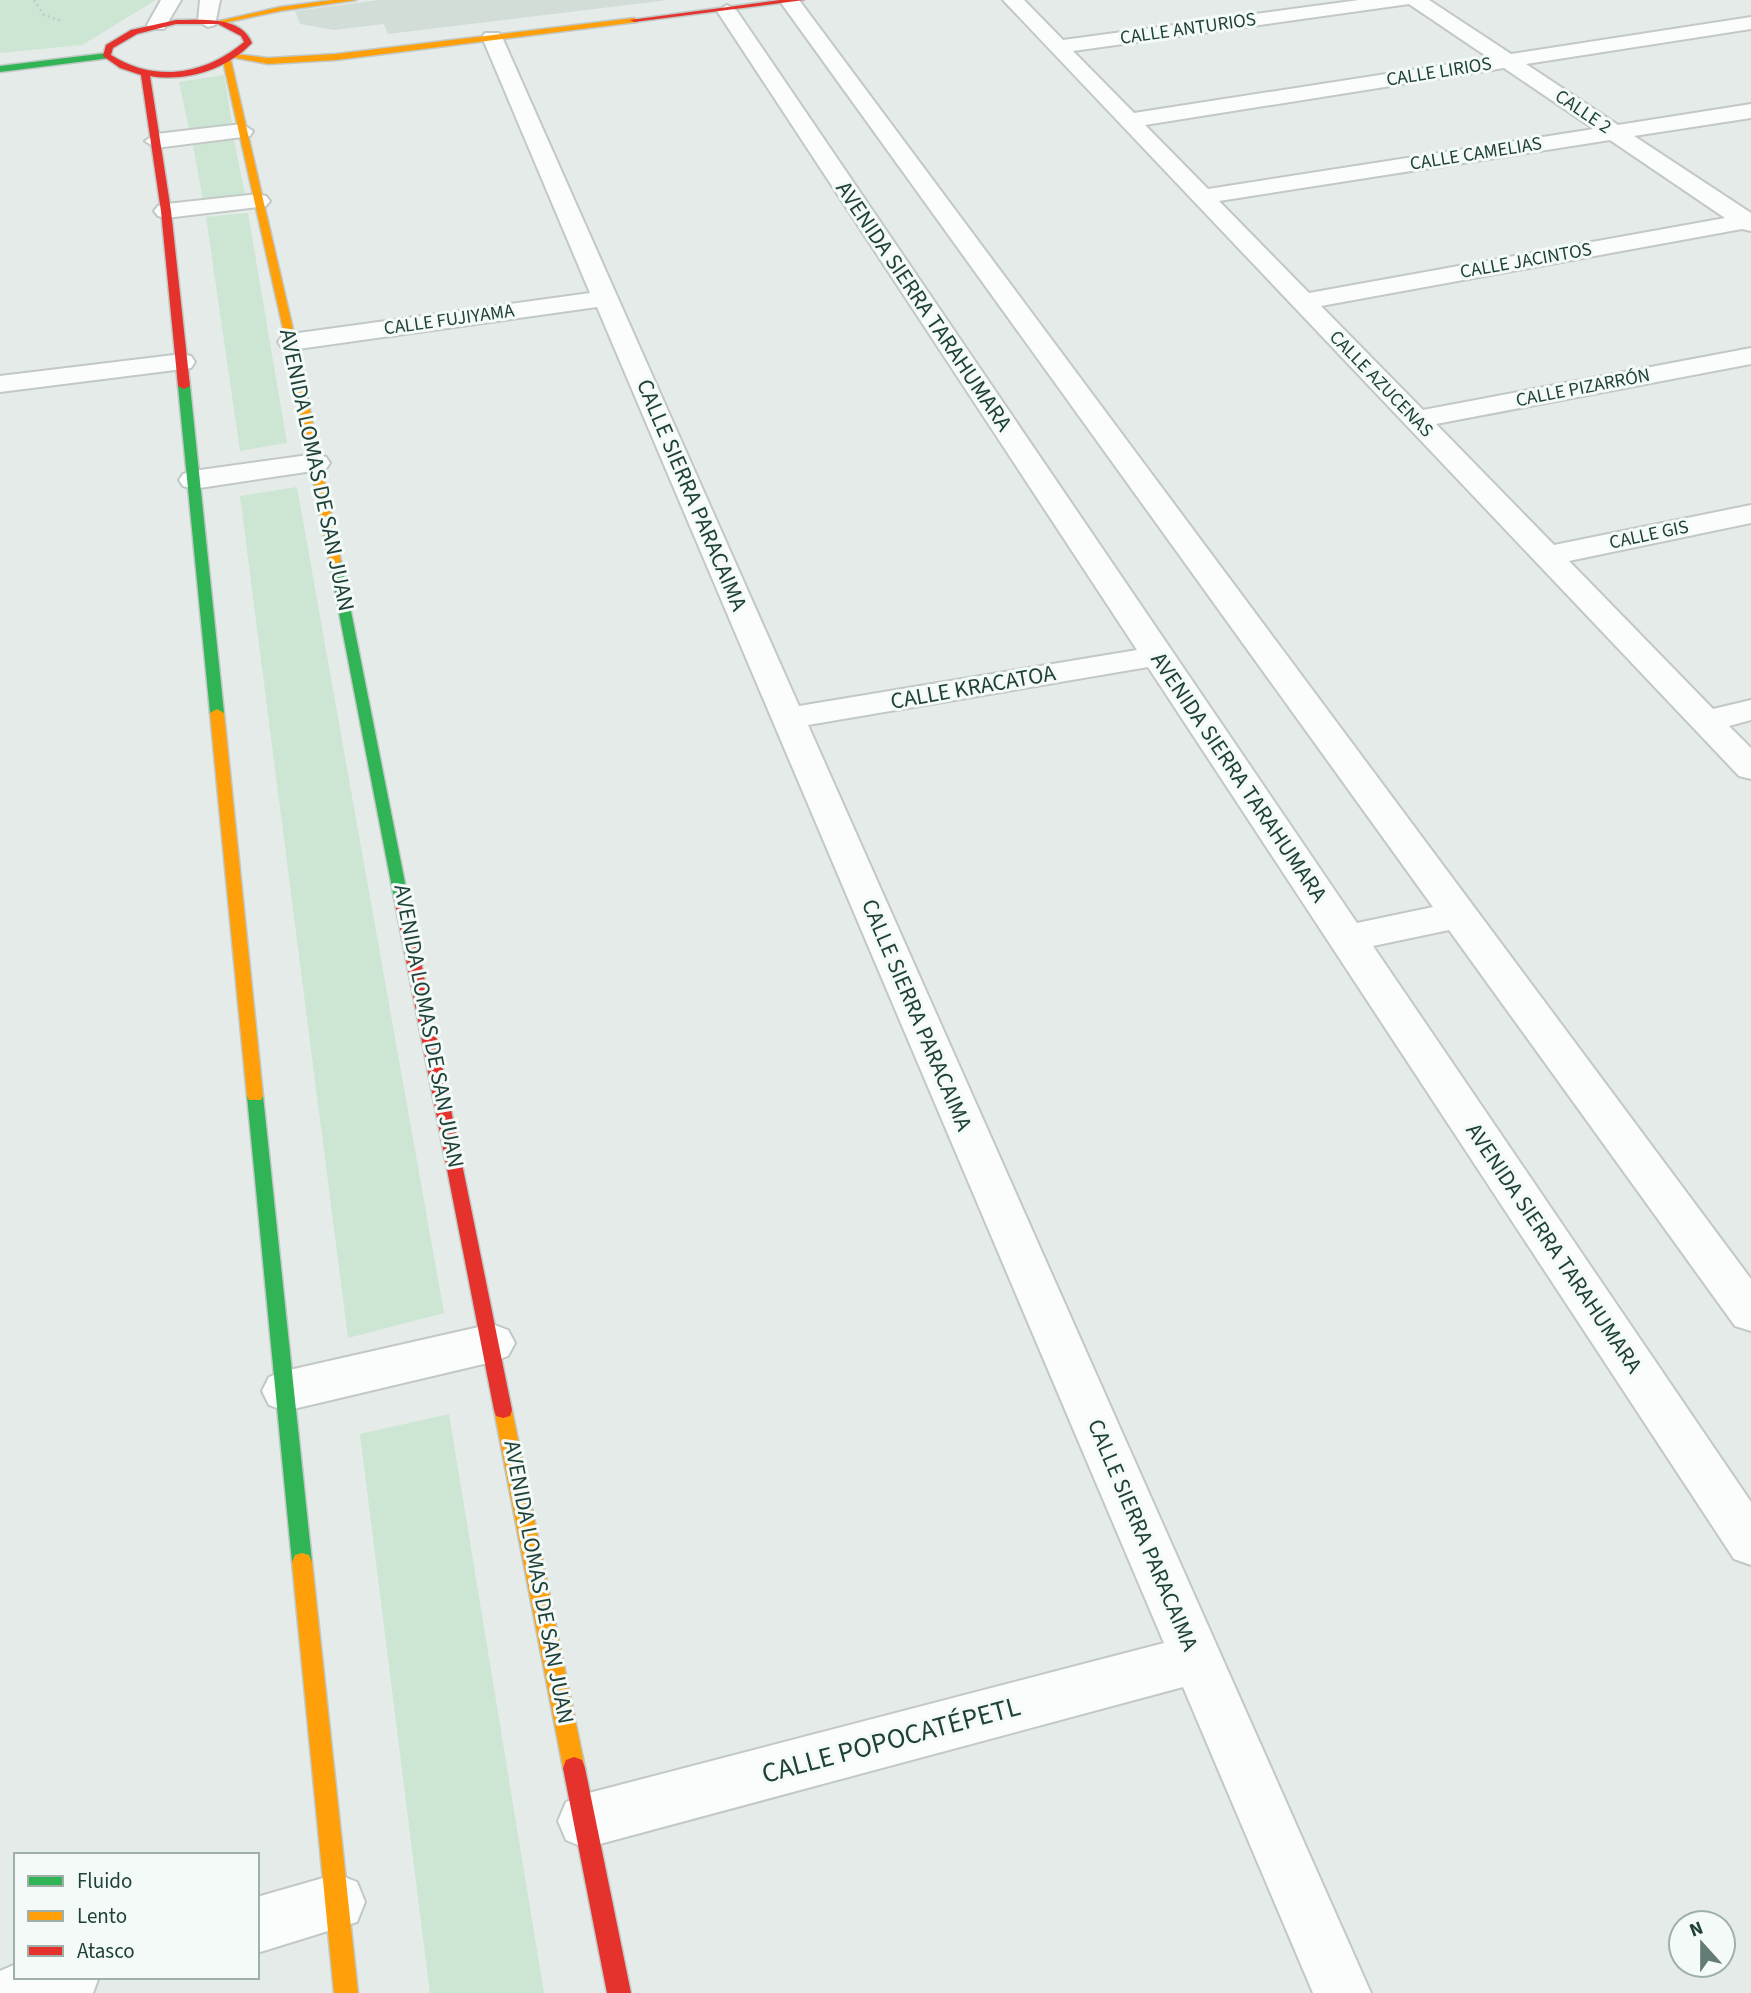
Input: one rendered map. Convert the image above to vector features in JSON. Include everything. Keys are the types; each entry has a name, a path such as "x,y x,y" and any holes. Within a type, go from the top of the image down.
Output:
{"street":[{"path":"157,25 171,0"},
{"path":"210,0 214,22"},
{"path":"352,0 279,9 214,22 157,25 120,39 109,47 107,56 113,64 126,70 145,73 192,71 231,59 298,60 727,11 793,1 1751,1313"},
{"name":"CALLE AZUCENAS","path":"1013,0 1751,768"},
{"name":"CALLE ANTURIOS","path":"1056,47 1403,0"},
{"name":"CALLE 2","path":"1416,0 1750,222"},
{"name":"AVENIDA SIERRA TARAHUMARA","path":"727,11 1751,1543"},
{"name":"AVENIDA LOMAS DE SAN JUAN","path":"214,22 245,35 248,43 231,59 242,131 316,463 619,1993"},
{"name":"CALLE LIRIOS","path":"1127,121 1751,23"},
{"name":"CALLE SIERRA PARACAIMA","path":"492,37 1342,1993"},
{"path":"0,69 107,56"},
{"path":"145,73 166,211 182,362 346,1993"},
{"name":"CALLE CAMELIAS","path":"1200,197 1751,111"},
{"path":"156,141 242,131"},
{"path":"166,211 258,201"},
{"name":"CALLE JACINTOS","path":"1302,302 1750,222"},
{"name":"CALLE FUJIYAMA","path":"291,342 606,298"},
{"name":"CALLE PIZARRÓN","path":"1415,420 1751,356"},
{"path":"0,384 182,362"},
{"path":"193,480 316,463"},
{"name":"CALLE GIS","path":"1547,556 1751,514"},
{"name":"CALLE KRACATOA","path":"789,718 1158,656"},
{"path":"1706,721 1751,710"},
{"path":"1346,938 1459,915"},
{"path":"285,1391 492,1343"},
{"name":"CALLE POPOCATÉPETL","path":"586,1821 1197,1658"},
{"path":"259,1924 337,1902"},
{"path":"15,1993 64,1979"}],"shaded area":[{"path":"379,0 668,0 388,34 384,24 334,30 300,24 295,11"}],"green space":[{"path":"0,0 156,0 82,45 0,53"},
{"path":"224,75 232,124 189,129 179,82"},
{"path":"234,140 245,195 203,200 193,145"},
{"path":"248,213 287,443 240,451 206,217"},
{"path":"297,487 444,1313 348,1338 240,496"},
{"path":"449,1414 544,1993 430,1993 360,1434"}],"traffic: fast":[{"path":"0,69 107,56"},
{"path":"184,386 217,713"},
{"path":"335,561 401,898"},
{"path":"255,1096 302,1562"}],"traffic: slow":[{"path":"219,22 280,9 352,0"},
{"path":"235,57 268,61 336,57 634,20"},
{"path":"227,61 291,342 335,561"},
{"path":"217,713 255,1096"},
{"path":"503,1410 574,1768"},
{"path":"302,1562 346,1993"}],"traffic: jam":[{"path":"634,20 800,0"},
{"path":"176,22 219,22 245,35 248,43 217,64 179,75 140,72 107,56 109,47 134,32 176,22"},
{"path":"145,73 166,211 184,386"},
{"path":"401,898 503,1410"},
{"path":"574,1768 619,1993"}]}
